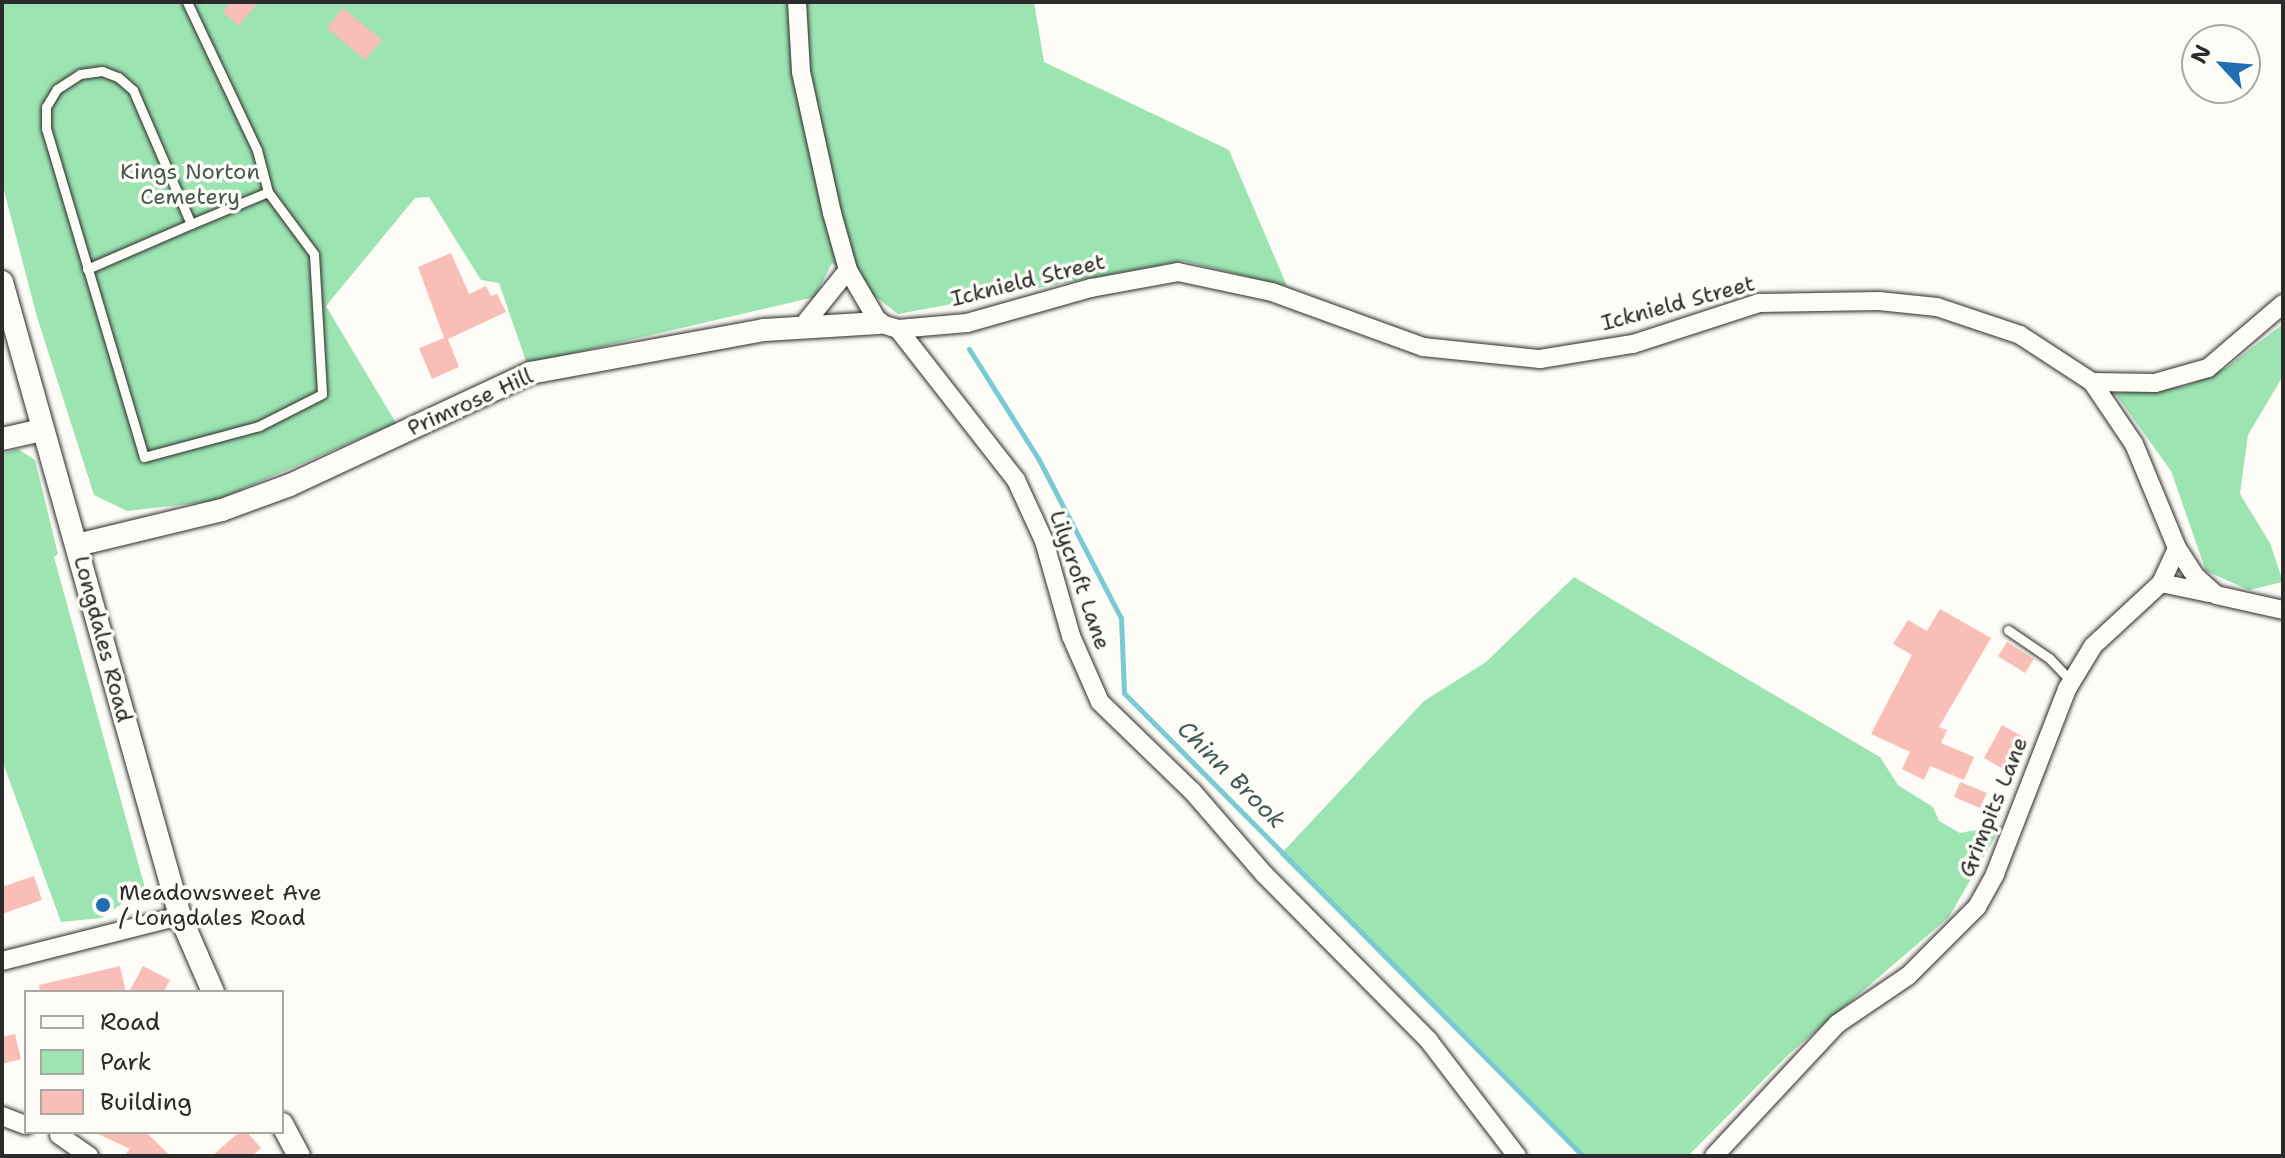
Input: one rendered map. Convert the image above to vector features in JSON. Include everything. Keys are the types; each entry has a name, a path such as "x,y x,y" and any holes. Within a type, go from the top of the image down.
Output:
{"street":[{"path":"797,2 801,72 848,270 888,326"},
{"path":"802,327 848,270"},
{"name":"Icknield Street","path":"888,326 967,323 1091,288 1178,272 1272,292 1423,347 1540,359 1633,344 1759,303 1879,301 1937,307 2020,335 2092,382 2134,444 2177,548 2216,595"},
{"name":"Longdales Road","path":"2,282 180,916 212,990"},
{"path":"2092,382 2155,383 2208,368 2283,304"},
{"name":"Primrose Hill","path":"77,545 222,510 290,485 530,373 593,358 802,327 888,326"},
{"name":"Lilycroft Lane","path":"888,326 1016,480 1044,541 1071,636 1100,702 1192,791 1264,874 1429,1041 1517,1156"},
{"path":"2,439 42,430"},
{"name":"Grimpits Lane","path":"1714,1156 1837,1024 1908,976 1977,907 1995,874 2071,681 2093,646 2161,583 2177,548"},
{"path":"2161,583 2283,610"},
{"path":"2,961 180,916"},
{"path":"2,1116 24,1124"},
{"path":"284,1128 299,1156"},
{"path":"57,1134 89,1156"}],"lane":[{"path":"187,2 257,150 268,192 314,254 322,394 259,426 144,457 46,129 46,107 57,89 80,74 102,71 133,90 191,224"},
{"path":"87,269 268,192"},
{"path":"2008,630 2049,658 2071,681"}],"green space":[{"name":"Kings Norton Cemetery","path":"3,2 1034,2 1044,62 1229,150 1287,286 1183,261 898,314 832,263 815,297 527,364 499,283 481,280 429,197 415,198 326,306 396,423 215,501 127,511 94,495 37,317 2,183"},
{"path":"2283,324 2283,376 2248,435 2240,494 2270,543 2283,582 2249,590 2206,571 2171,471 2115,393 2186,386 2226,368"},
{"path":"18,449 35,460 58,554 54,557 145,888 101,918 61,922 2,760 2,454"},
{"path":"1574,577 1880,757 1898,785 1933,807 1939,821 1960,833 2002,825 1949,917 1789,1054 1688,1156 1583,1156 1280,855 1424,701 1486,662"}],"building":[{"path":"231,2 258,2 239,26 223,12"},
{"path":"343,8 382,40 365,60 327,28"},
{"path":"451,253 469,294 486,286 491,296 497,294 506,312 448,339 459,367 432,379 419,348 444,338 418,267"},
{"path":"1940,609 1991,638 1939,727 1947,730 1941,743 1974,757 1964,780 1930,766 1924,780 1902,769 1910,752 1871,734 1912,655 1893,644 1908,620 1927,631"},
{"path":"2007,642 2034,659 2025,673 1998,656"},
{"path":"2002,725 2029,740 2010,773 1984,758"},
{"path":"1960,782 1987,793 1980,808 1954,797"},
{"path":"34,876 42,900 2,914 2,887"},
{"path":"120,966 126,990 40,990 39,985"},
{"path":"143,966 170,980 165,990 130,990"},
{"path":"15,1034 21,1059 2,1064 2,1037"},
{"path":"98,1134 148,1134 170,1156 124,1156 130,1149"},
{"path":"237,1134 249,1134 261,1148 252,1156 212,1156"}],"waterway":[{"name":"Chinn Brook","path":"969,349 1038,458 1121,618 1124,693 1583,1156"}],"place":[{"name":"Meadowsweet Ave / Longdales Road","path":"103,905"}]}
